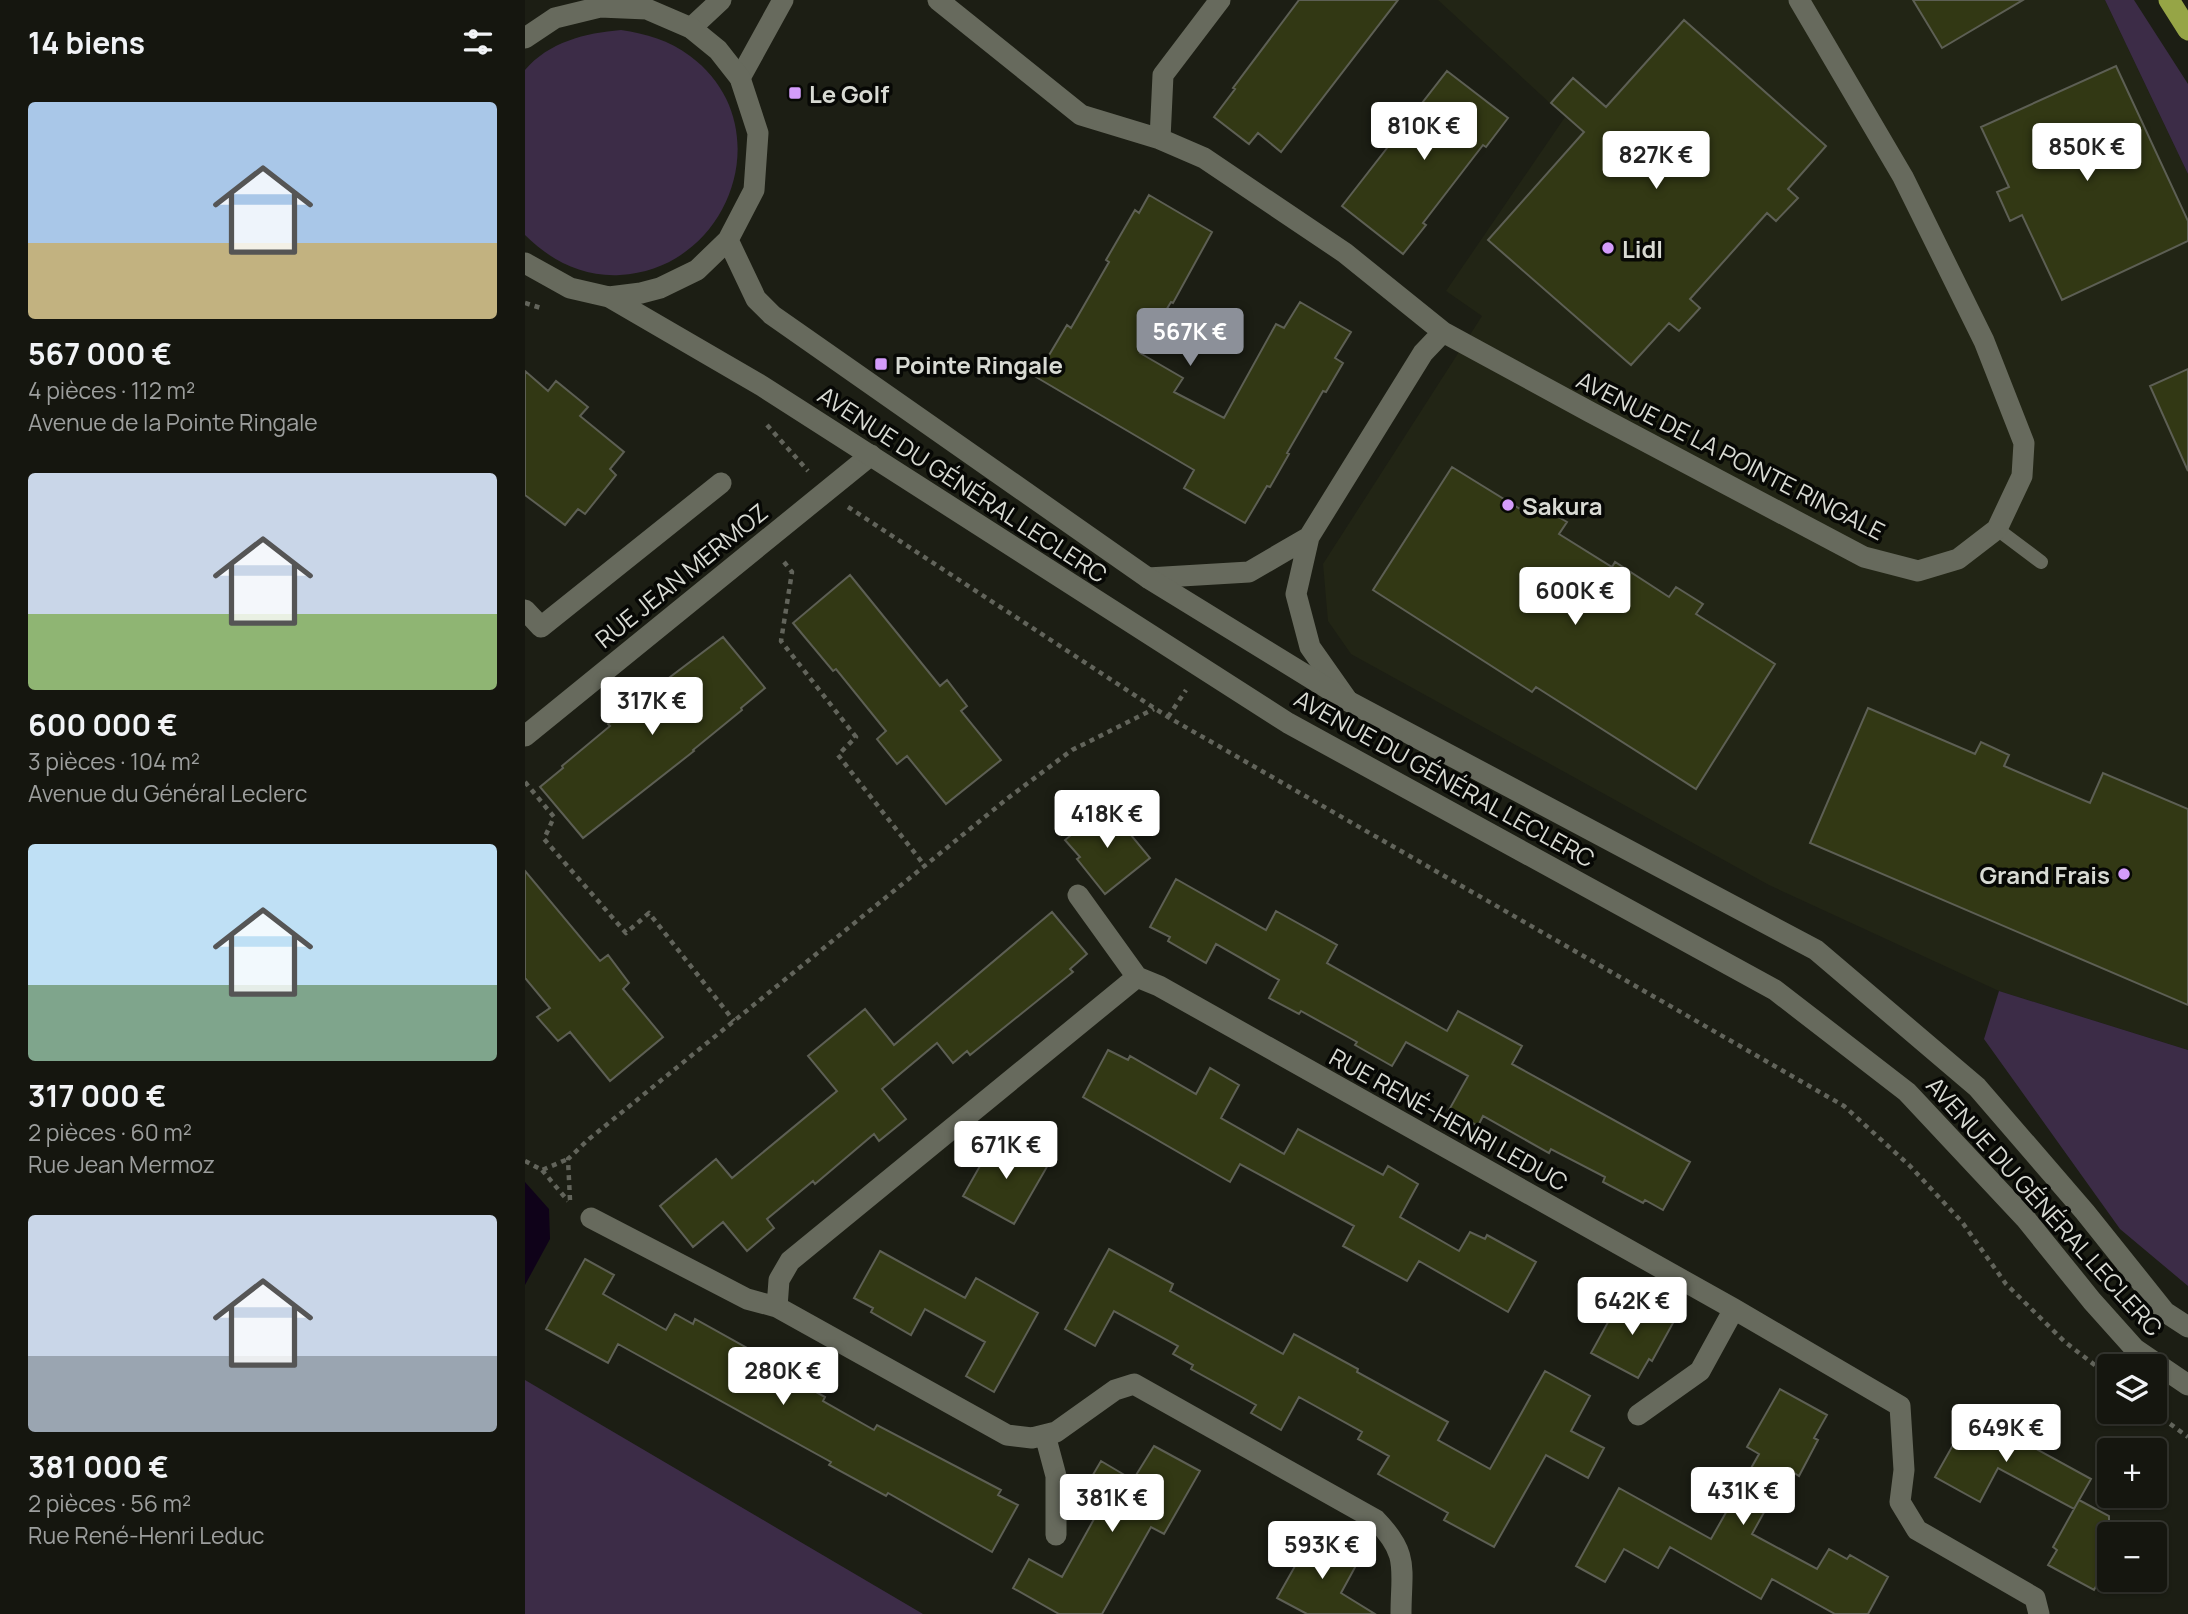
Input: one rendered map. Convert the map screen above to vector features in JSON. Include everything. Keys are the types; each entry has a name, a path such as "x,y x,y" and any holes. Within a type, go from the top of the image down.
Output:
{"highway":[{"path":"2169,0 2188,30"}],"street":[{"path":"691,28 721,0"},
{"path":"740,78 783,0"},
{"name":"AVENUE DE LA POINTE RINGALE","path":"937,0 1081,115 1160,139 1204,158 1345,253 1443,332 1864,557 1918,571 1958,559 1997,529 2022,476 2024,443 1984,341 1903,177 1799,0"},
{"path":"1160,139 1163,75 1220,0"},
{"path":"525,38 555,18 600,6 647,9 691,28 718,50 740,78 758,133 754,190 728,240 697,270 660,288 609,297 570,288 525,263"},
{"name":"AVENUE DU GÉNÉRAL LECLERC","path":"728,240 756,299 772,315 1148,578 1348,701 1816,950 1977,1087 2085,1212 2165,1312 2188,1327"},
{"name":"AVENUE DU GÉNÉRAL LECLERC","path":"609,297 762,386 1288,723 1775,990 1907,1092 2025,1218 2135,1349 2188,1385"},
{"path":"1348,701 1310,647 1296,594 1309,537 1423,353 1443,332"},
{"name":"RUE JEAN MERMOZ","path":"525,736 871,455"},
{"path":"525,610 541,627 721,483"},
{"path":"1148,578 1249,572 1309,537"},
{"name":"RUE RENÉ-HENRI LEDUC","path":"1078,895 1137,977 1159,986 1900,1406 1904,1470 1900,1502 1917,1530 2035,1598 2039,1614"},
{"path":"777,1307 779,1280 790,1261 1137,977"},
{"path":"591,1218 747,1299 777,1307 1007,1435 1032,1438 1056,1432 1115,1390 1134,1384 1376,1520 1393,1538 1401,1555 1401,1614"},
{"path":"1638,1415 1700,1371 1734,1310"},
{"path":"1045,1435 1056,1476 1056,1535"}],"lane":[{"path":"1997,529 2041,562"},
{"path":"2165,1312 2188,1337"}],"path":[{"path":"525,303 551,311"},
{"path":"766,424 826,492 1155,708 1844,1106 1909,1165 1962,1222 2006,1284 2065,1342 2097,1367"},
{"path":"768,538 792,572 781,641 856,737 838,755 925,866"},
{"path":"542,1170 568,1159 589,1139 925,866 1072,750 1155,708"},
{"path":"525,782 554,817 544,839 626,933 649,913 734,1021"},
{"path":"525,1161 542,1170 571,1204 568,1159"},
{"path":"2167,1422 2188,1437"}],"shaded area":[{"path":"1438,0 2105,0 2188,174 2188,1050 1999,991 1769,885 1351,654 1328,621 1323,564 1482,316 1446,291 1565,117"},
{"path":"2105,0 2134,0 2188,84 2188,174"},
{"path":"621,30 674,46 690,56 718,85 733,118 738,154 731,189 715,221 691,248 659,267 606,275 568,266 525,235 525,70 556,46 581,37"},
{"path":"1999,991 2188,1050 2188,1286 2120,1229 1984,1039"},
{"path":"525,1182 549,1209 550,1239 525,1285"},
{"path":"525,1380 923,1614 525,1614"}],"building":[{"path":"1299,0 1398,0 1281,152 1258,133 1249,144 1214,117"},
{"path":"1913,0 2023,0 1942,48"},
{"path":"1684,20 1826,146 1788,189 1798,198 1776,221 1767,213 1690,299 1700,308 1679,331 1669,323 1631,365 1488,240 1584,132 1551,103 1573,78 1606,107"},
{"path":"2116,66 2188,221 2188,241 2062,300 2022,215 2010,221 1997,192 2009,187 1981,127"},
{"path":"1447,71 1508,118 1486,147 1483,145 1423,223 1426,225 1403,254 1342,206"},
{"path":"1149,195 1212,232 1173,303 1171,302 1140,353 1183,378 1174,392 1224,418 1276,324 1284,328 1300,302 1351,332 1335,358 1343,363 1326,392 1323,391 1270,487 1267,486 1245,523 1184,488 1194,470 1036,377 1067,325 1071,328 1135,210 1139,213"},
{"path":"2188,369 2188,471 2150,386"},
{"path":"525,371 548,391 556,381 588,407 580,416 624,452 610,469 616,475 585,514 578,509 565,525 525,495"},
{"path":"1452,467 1533,517 1540,506 1567,522 1559,534 1612,567 1615,562 1669,597 1676,587 1703,604 1696,614 1775,664 1696,789 1536,687 1532,692 1373,590"},
{"path":"850,575 940,686 947,680 967,706 961,711 1001,760 946,804 907,756 897,764 877,739 886,731 836,669 833,671 793,623"},
{"path":"723,637 765,688 694,751 583,838 540,787 610,726 608,724"},
{"path":"1868,708 1975,754 1981,742 2009,755 2004,766 2090,803 2103,773 2188,809 2188,1005 1810,843"},
{"path":"1107,806 1150,858 1105,894 1065,840"},
{"path":"525,871 600,961 608,955 629,983 623,989 663,1037 610,1081 570,1032 558,1041 537,1017 550,1008 525,978"},
{"path":"1176,879 1266,930 1276,911 1337,945 1327,963 1447,1031 1458,1011 1522,1046 1512,1064 1690,1162 1663,1210 1645,1200 1643,1203 1603,1182 1605,1177 1551,1149 1549,1153 1483,1116 1478,1126 1449,1110 1468,1076 1406,1042 1392,1066 1355,1045 1357,1042 1301,1011 1299,1014 1269,998 1279,980 1216,944 1206,963 1168,941 1170,937 1150,927"},
{"path":"1052,912 1087,954 1070,969 1073,972 970,1055 967,1051 953,1063 937,1043 882,1089 906,1119 879,1141 874,1134 815,1184 813,1181 767,1219 774,1228 747,1251 723,1222 693,1247 660,1206 716,1159 732,1178 837,1091 808,1056 865,1009 894,1045"},
{"path":"1108,1050 1128,1060 1130,1056 1196,1094 1210,1068 1239,1085 1221,1118 1284,1154 1298,1129 1383,1175 1388,1166 1418,1184 1400,1217 1459,1251 1470,1232 1485,1239 1487,1235 1536,1262 1508,1312 1419,1261 1407,1281 1343,1246 1354,1226 1240,1164 1230,1182 1083,1097"},
{"path":"1000,1139 1048,1165 1014,1224 963,1196 985,1157 989,1159"},
{"path":"1109,1249 1173,1284 1170,1291 1283,1354 1294,1334 1358,1369 1357,1372 1448,1422 1438,1440 1490,1469 1545,1371 1590,1396 1571,1431 1604,1448 1588,1478 1546,1455 1494,1547 1444,1520 1448,1513 1378,1474 1389,1456 1358,1439 1362,1432 1299,1397 1281,1430 1251,1413 1256,1405 1191,1369 1193,1365 1173,1354 1178,1346 1114,1311 1095,1346 1065,1329"},
{"path":"880,1251 965,1298 976,1278 1038,1313 994,1392 966,1376 985,1342 925,1309 911,1335 871,1312 873,1308 854,1298"},
{"path":"585,1259 614,1275 603,1294 666,1330 675,1314 693,1324 695,1319 808,1382 805,1386 825,1397 823,1401 874,1430 877,1425 1001,1490 998,1495 1018,1505 992,1552 888,1493 886,1496 829,1465 831,1462 618,1344 608,1363 546,1329"},
{"path":"1623,1295 1673,1323 1652,1361 1649,1359 1638,1378 1591,1353"},
{"path":"1780,1389 1827,1415 1814,1438 1818,1440 1799,1476 1788,1469 1752,1534 1817,1569 1829,1549 1847,1559 1850,1555 1888,1577 1868,1614 1835,1614 1772,1579 1761,1599 1670,1547 1658,1568 1624,1549 1605,1582 1576,1566 1619,1488 1711,1539 1759,1454 1747,1447"},
{"path":"1971,1413 2091,1479 2074,1509 1998,1468 1980,1502 1935,1477"},
{"path":"1154,1446 1200,1471 1164,1534 1151,1527 1102,1614 1059,1614 1013,1588 1029,1559 1062,1577 1104,1501 1084,1490 1101,1461 1133,1480"},
{"path":"2079,1500 2109,1516 2109,1522 2097,1522 2097,1585 2094,1590 2048,1565 2057,1550 2053,1547"},
{"path":"1313,1534 1359,1560 1341,1593 1375,1614 1307,1614 1277,1598"}],"place":[{"name":"Le Golf","path":"795,93"},
{"name":"Lidl","path":"1608,248"},
{"name":"Pointe Ringale","path":"881,364"},
{"name":"Sakura","path":"1508,505"},
{"name":"Grand Frais","path":"2124,874"}]}
